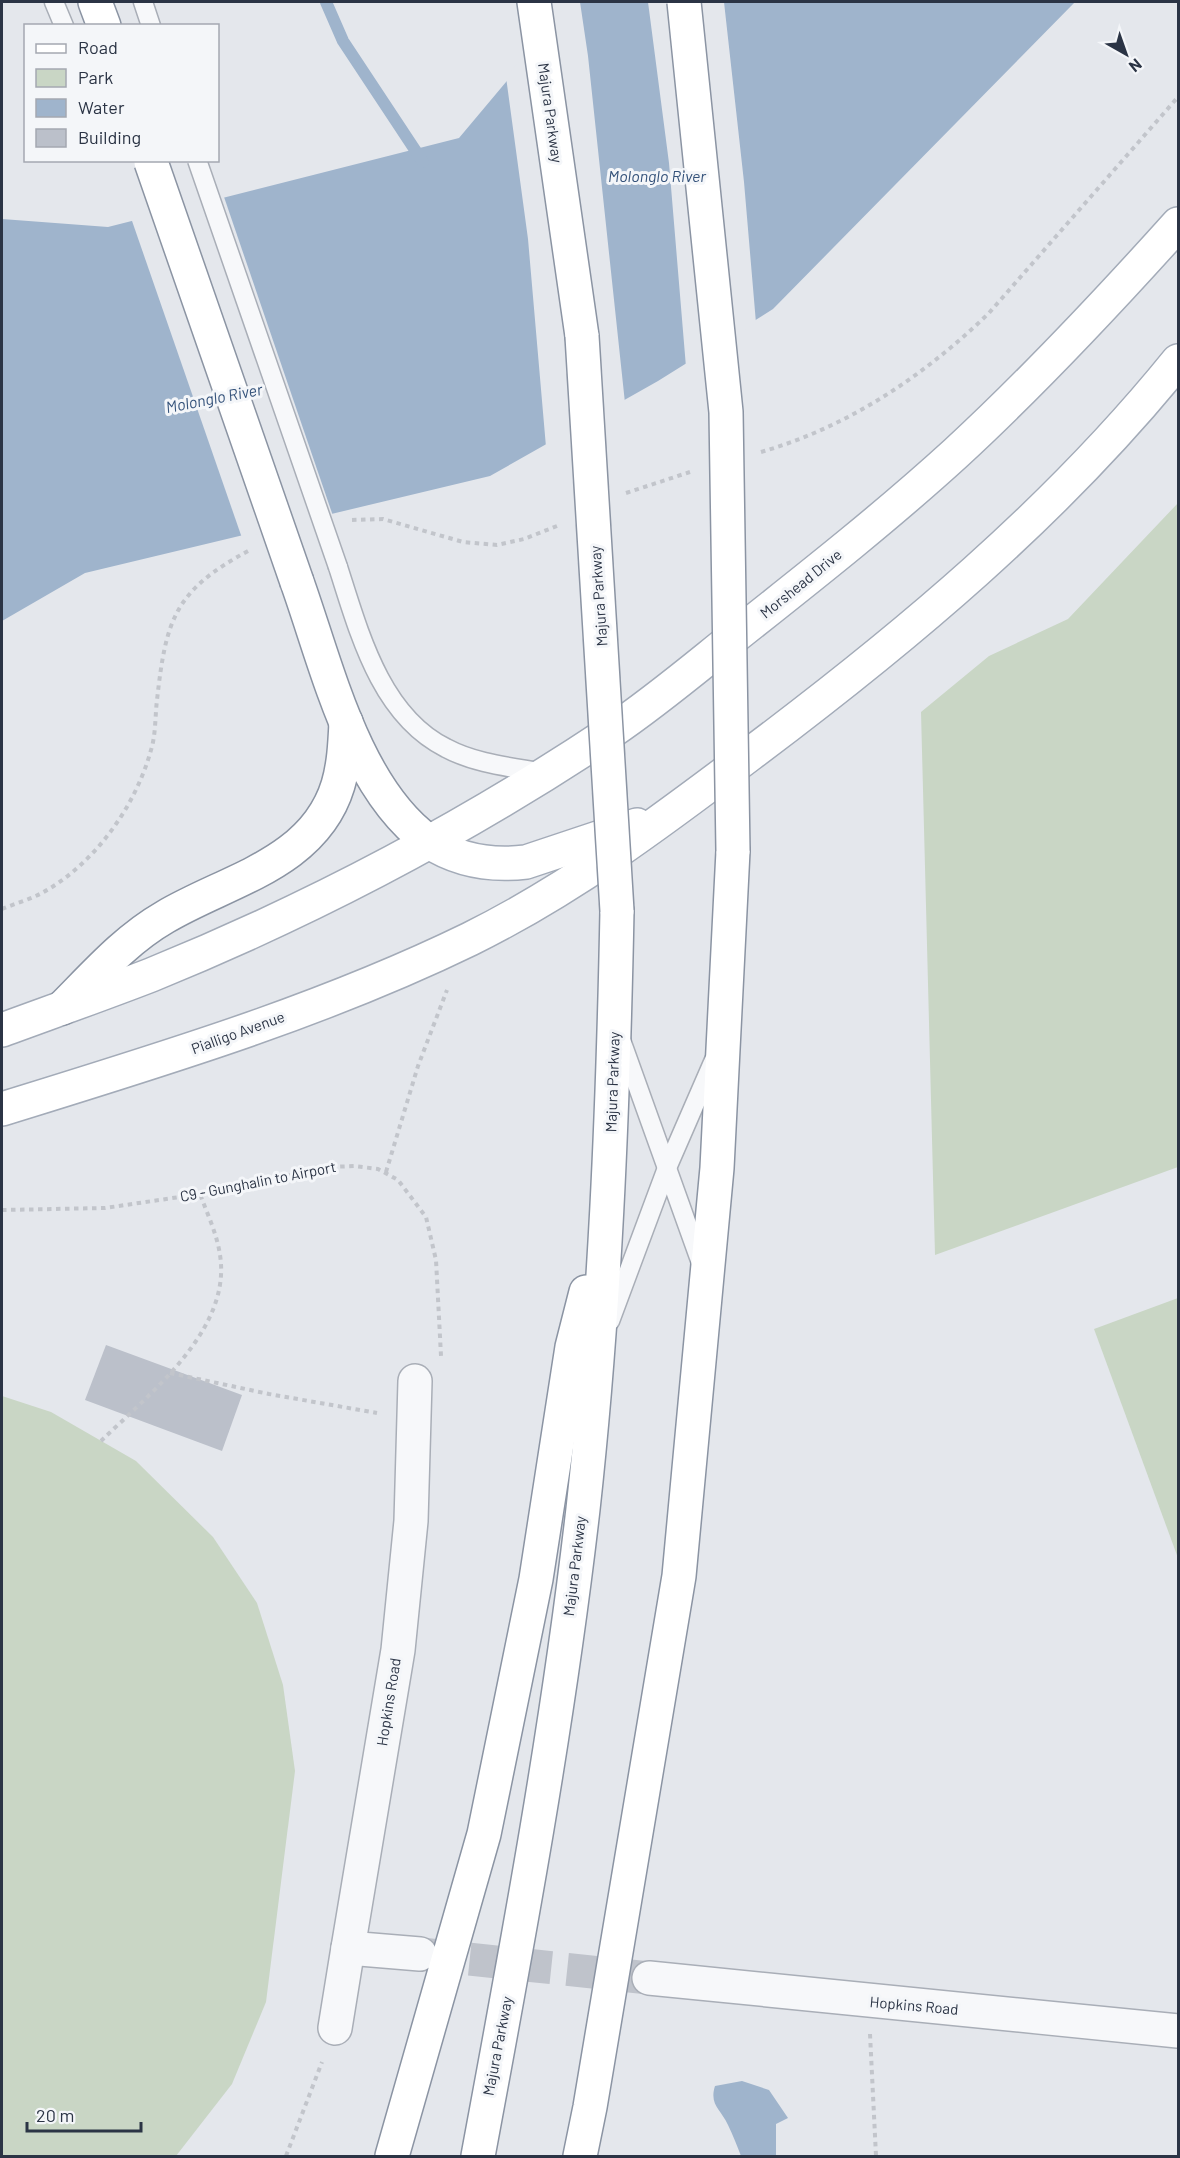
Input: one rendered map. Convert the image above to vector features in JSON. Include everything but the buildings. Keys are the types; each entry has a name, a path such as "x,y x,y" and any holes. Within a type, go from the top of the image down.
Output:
{"main road":[{"path":"95,2 103,24"},
{"name":"Majura Parkway","path":"478,2157 548,1774 583,1508 608,1209 615,1023 617,911 582,336 534,2"},
{"path":"580,2157 679,1576 708,1281 733,851 726,412 684,2"},
{"path":"151,162 346,722 380,789 409,825 428,842 447,852 492,864 526,862 670,814"},
{"name":"Morshead Drive","path":"62,1008 150,975 233,939 367,874 428,842 614,730 879,520 956,453 1041,371 1179,224"},
{"path":"468,940 542,902 627,847 802,716 978,570 1067,487 1179,361"},
{"path":"2,1030 62,1008 114,955 144,931 181,907 261,871 298,846 324,815 338,787 344,756 346,722"},
{"name":"Pialligo Avenue","path":"2,1110 216,1042 355,990 468,940"},
{"path":"392,2157 484,1834 536,1579 572,1347 608,1209"}],"street":[{"name":"Hopkins Road","path":"335,2028 398,1650 410,1531 415,1381"},
{"path":"348,1948 420,1954"},
{"name":"Hopkins Road","path":"649,1978 1179,2031"}],"lane":[{"path":"54,2 63,24"},
{"path":"143,2 151,24"},
{"path":"198,162 338,567 378,675 412,724 428,738 462,755 485,763 544,773"},
{"path":"615,1023 708,1281"},
{"path":"597,1354 668,1168 724,1036"}],"path":[{"path":"441,1357 436,1260 426,1217 408,1190 386,1172 430,1032 468,940"},
{"name":"C9 - Gunghalin to Airport","path":"2,1210 105,1208 200,1194 343,1166 386,1172"},
{"path":"101,1441 170,1373 204,1330 220,1286 220,1253 200,1194"},
{"path":"170,1373 269,1394 414,1420"},
{"path":"286,2157 335,2028"}],"green space":[{"path":"1178,503 1178,1167 935,1255 921,712 989,656 1068,619"},
{"path":"1178,1298 1178,1558 1094,1329"},
{"path":"2,1396 51,1412 136,1461 213,1537 257,1603 283,1685 295,1771 266,2002 232,2084 176,2156 2,2156"}],"water":[{"name":"Molonglo River","path":"573,2 1075,2 773,309 658,381 490,476 85,573 2,621 2,219 108,227 459,138"},
{"path":"742,2081 769,2090 788,2118 776,2124 776,2156 741,2156 715,2102 715,2086"}],"pier":[{"path":"569,2 580,2 588,56 625,403 546,447 528,239 506,77"},
{"path":"648,2 724,2 744,182 756,323 686,367 669,163"},
{"path":"223,194 333,516 242,538 131,218"}],"waterway":[{"path":"326,2 343,41 423,162"}],"tunnel":[{"path":"421,1954 649,1978"}]}
